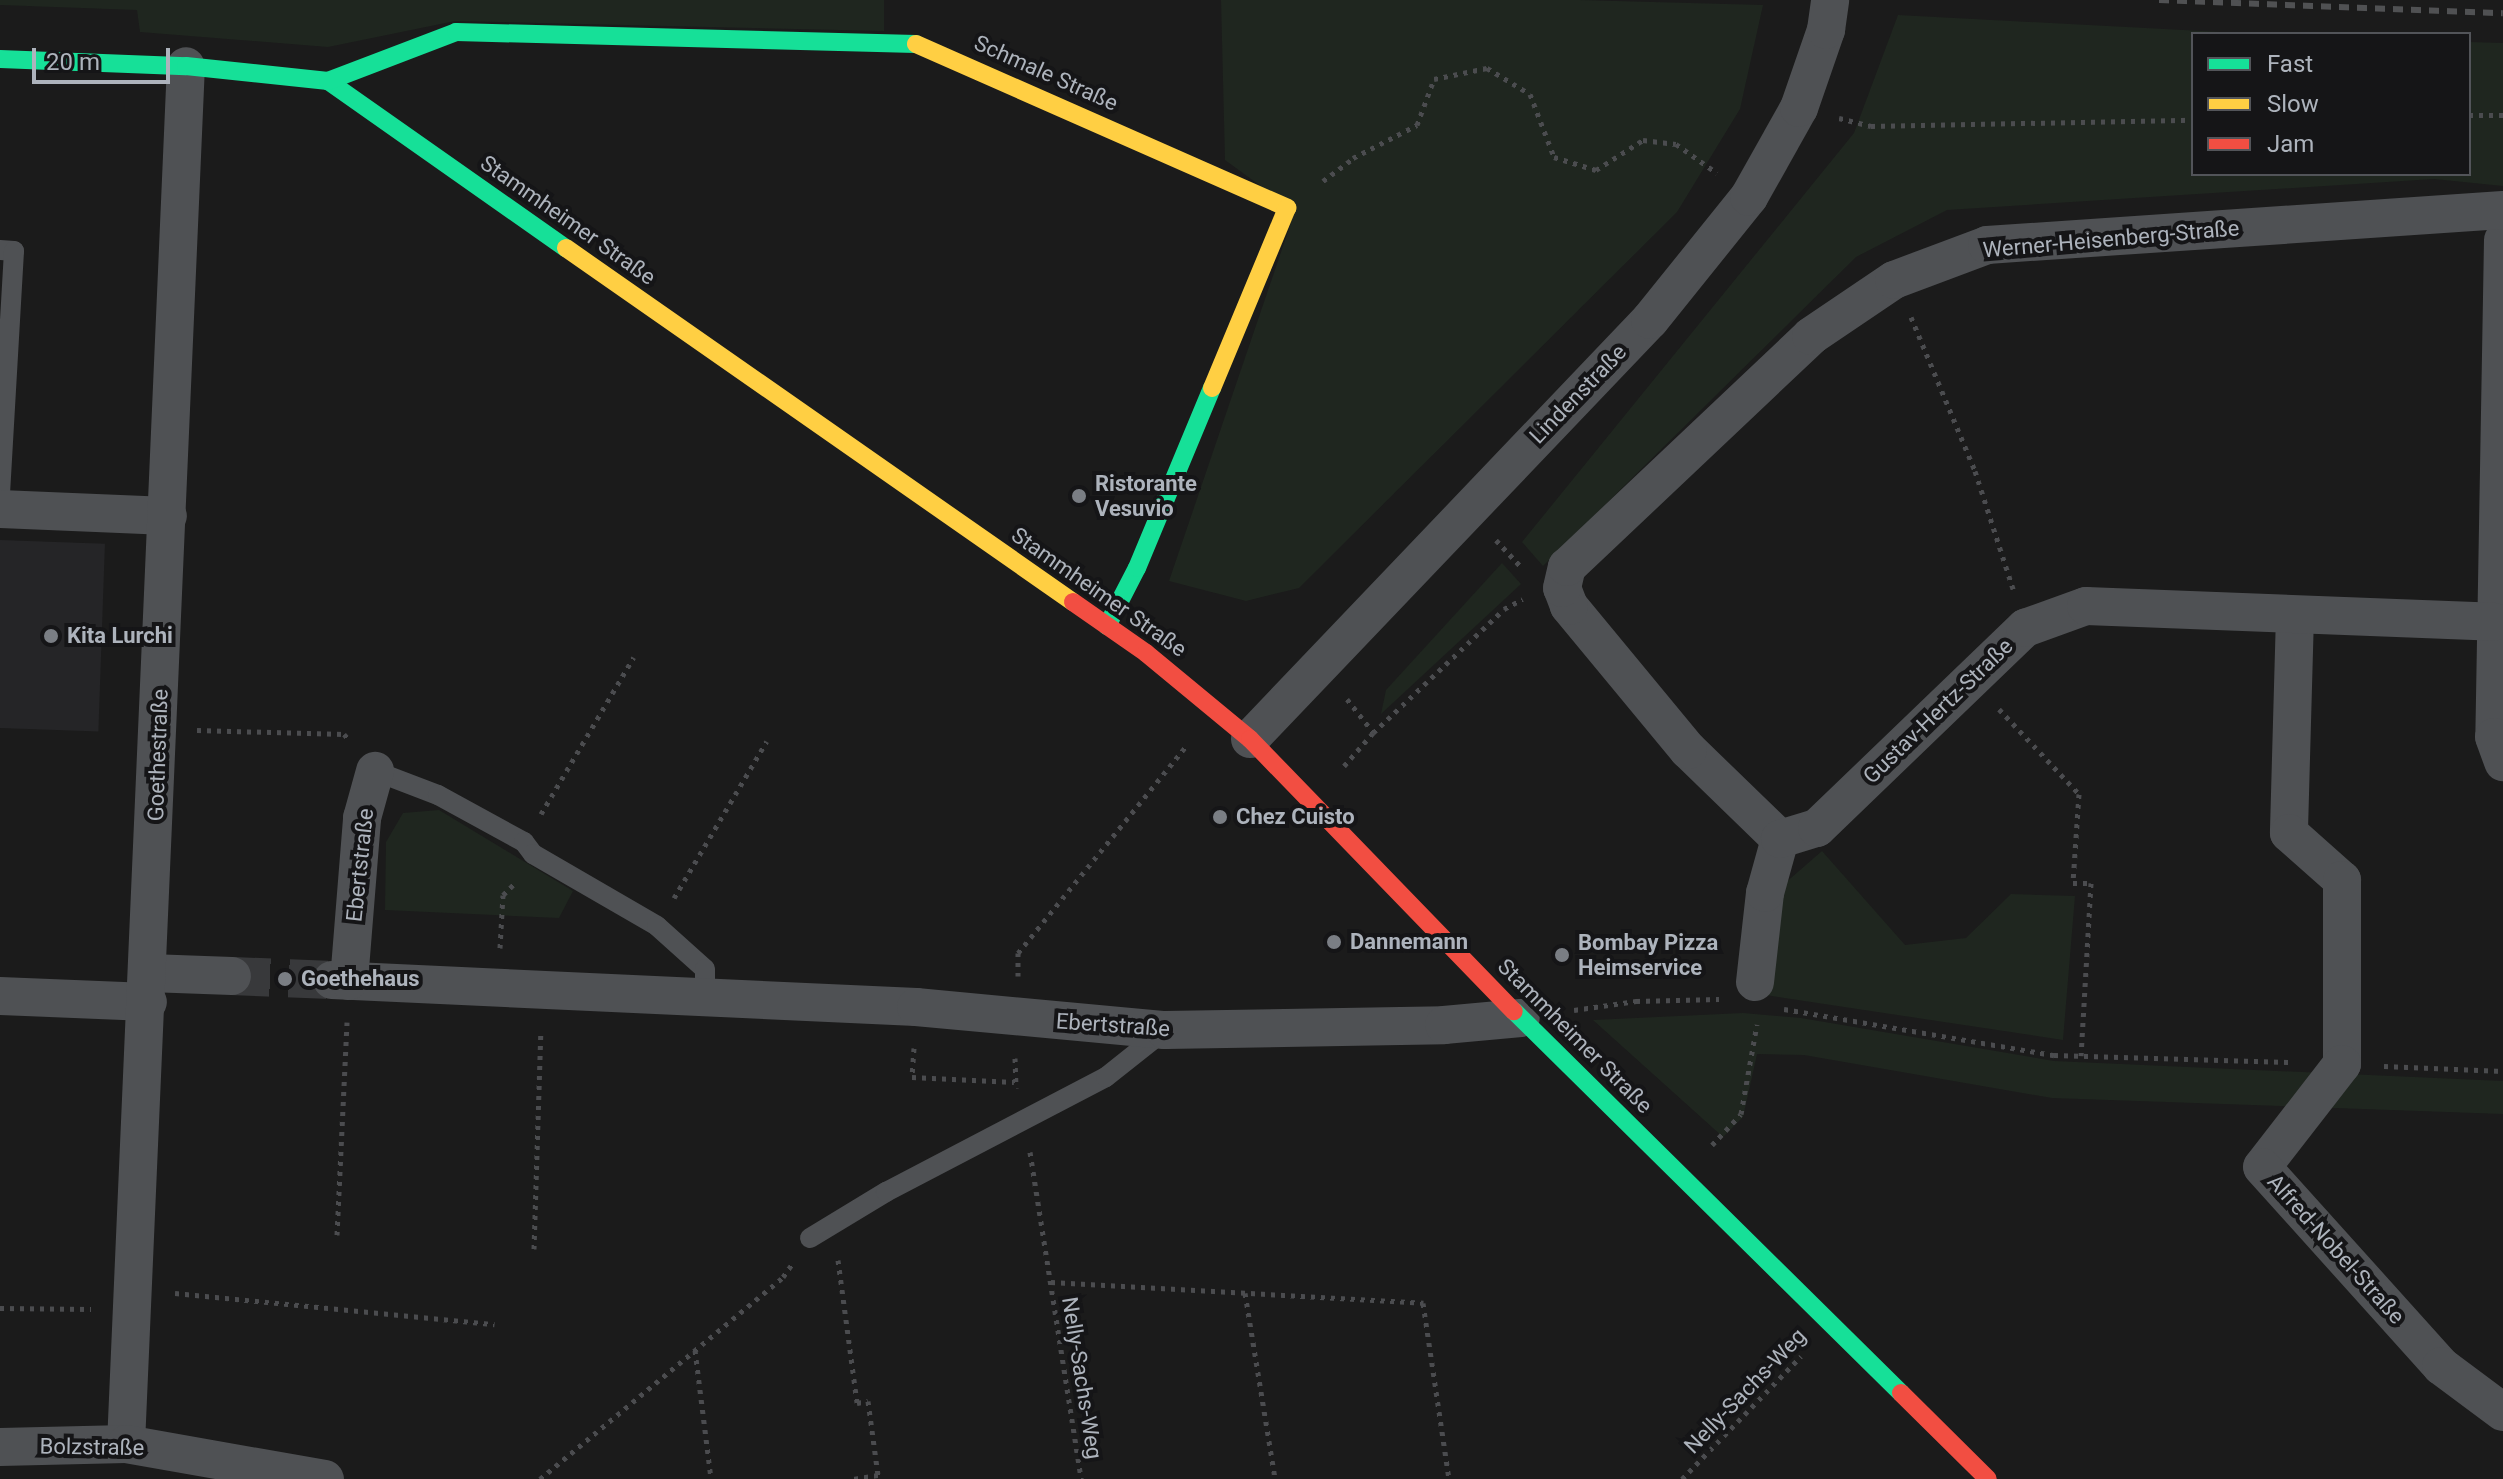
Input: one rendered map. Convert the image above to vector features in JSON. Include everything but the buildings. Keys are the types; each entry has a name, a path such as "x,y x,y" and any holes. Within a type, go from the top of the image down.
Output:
{"main road":[{"name":"Schmale Straße","path":"328,81 456,32 919,44 1287,208"},
{"name":"Stammheimer Straße","path":"0,59 186,66 328,81 1107,626 1250,739 1314,801 1521,1018 1988,1479"},
{"path":"1107,626 1137,568 1287,208"}],"street":[{"name":"Lindenstraße","path":"1250,739 1342,647 1650,320 1749,197 1799,108 1828,15"},
{"name":"Goethestraße","path":"126,1444 149,988 186,66"},
{"name":"Werner-Heisenberg-Straße","path":"1552,588 1567,567 1811,336 1894,280 1987,245 2503,210"},
{"path":"2503,240 2494,622 2494,737 2503,762"},
{"path":"0,509 168,516"},
{"path":"1552,588 1688,750 1780,839 1765,893 1756,992"},
{"name":"Gustav-Hertz-Straße","path":"1780,839 1817,828 2025,628 2086,606 2494,622"},
{"path":"2295,615 2289,833 2342,880 2342,1064"},
{"name":"Ebertstraße","path":"375,771 362,818 341,980 916,1007 1165,1030 1444,1025 1521,1018"},
{"path":"0,996 149,988 232,976"},
{"name":"Alfred-Nobel-Straße","path":"2342,1064 2262,1167 2441,1366 2503,1412"},
{"name":"Bolzstraße","path":"0,1447 126,1444 325,1479"}],"lane":[{"path":"0,250 14,251 4,357 0,497"},
{"path":"375,771 438,795 657,926 705,969 705,997"},
{"path":"810,1238 886,1192 1026,1122 1057,1101 1106,1077 1165,1030"}],"path":[{"path":"1287,208 1353,158 1417,125 1434,79 1487,68 1530,94 1554,157 1596,170 1643,140 1676,144 1749,197"},
{"path":"1799,108 1871,126 2191,120"},
{"path":"2471,115 2503,115"},
{"path":"1894,280 1953,413 2025,628"},
{"path":"1314,801 1373,733 1504,609 1552,588 1468,510"},
{"path":"498,989 503,895 518,879 529,848 634,657"},
{"path":"1972,679 2079,794 2073,883 2091,883 2081,1056"},
{"name":"Nelly-Sachs-Weg","path":"1081,1479 1026,1122 1014,1082 1018,953 1156,778 1218,711"},
{"path":"159,729 344,734 375,771"},
{"path":"657,926 767,741"},
{"path":"337,1235 341,980"},
{"path":"534,1249 542,990"},
{"path":"1521,1018 1636,1001 1734,999 1756,992 2039,1052 2503,1071"},
{"path":"1680,1176 1741,1114 1754,1052 1756,992"},
{"path":"916,1007 912,1077 1014,1082"},
{"path":"838,1261 857,1403 868,1401 878,1475 853,1479"},
{"path":"540,1479 783,1277"},
{"name":"Nelly-Sachs-Weg","path":"1051,1282 1423,1303 1449,1479"},
{"path":"1245,1293 1275,1479"},
{"path":"0,1308 134,1302 494,1324"},
{"name":"Nelly-Sachs-Weg","path":"1682,1479 1831,1326"},
{"path":"695,1350 711,1479"}],"shaded area":[{"path":"0,0 884,0 884,31 455,21 328,47 140,32 137,10 0,5"},
{"path":"1221,0 1579,0 1763,5 1740,109 1677,212 1299,588 1246,601 1169,581 1295,211 1225,160"},
{"path":"1898,15 2221,32 2191,32 2191,176 2471,176 2471,42 2503,43 2503,186 2434,179 1947,210 1856,257 1543,566 1522,542 1854,133"},
{"name":"Kita Lurchi","path":"0,540 105,544 98,732 0,728"},
{"path":"1502,563 1521,584 1381,714 1386,690"},
{"path":"439,810 573,891 559,918 385,910 386,842 403,813"},
{"path":"1822,851 1905,945 1966,938 2011,894 2075,896 2063,1040 1765,995 1776,891"},
{"path":"1743,1013 1801,1018 2054,1061 2503,1081 2503,1114 2052,1098 1804,1055 1757,1054 1743,1117 1723,1137 1593,1020"}],"tunnel":[{"path":"232,976 332,980"}],"railway":[{"path":"2159,0 2503,13"}],"traffic: fast":[{"path":"328,81 456,32 916,44"},
{"path":"0,59 186,66 328,81 566,248"},
{"path":"1107,626 1137,568 1212,388"},
{"path":"1514,1011 1901,1393"}],"traffic: slow":[{"path":"916,44 1287,208 1212,388"},
{"path":"566,248 1073,602"}],"traffic: jam":[{"path":"1073,602 1146,653 1250,739 1514,1011"},
{"path":"1901,1393 1988,1479"}],"place":[{"name":"Ristorante Vesuvio","path":"1079,496"},
{"name":"Kita Lurchi","path":"51,636"},
{"name":"Chez Cuisto","path":"1220,817"},
{"name":"Dannemann","path":"1334,942"},
{"name":"Bombay Pizza Heimservice","path":"1562,955"},
{"name":"Goethehaus","path":"285,979"}]}
